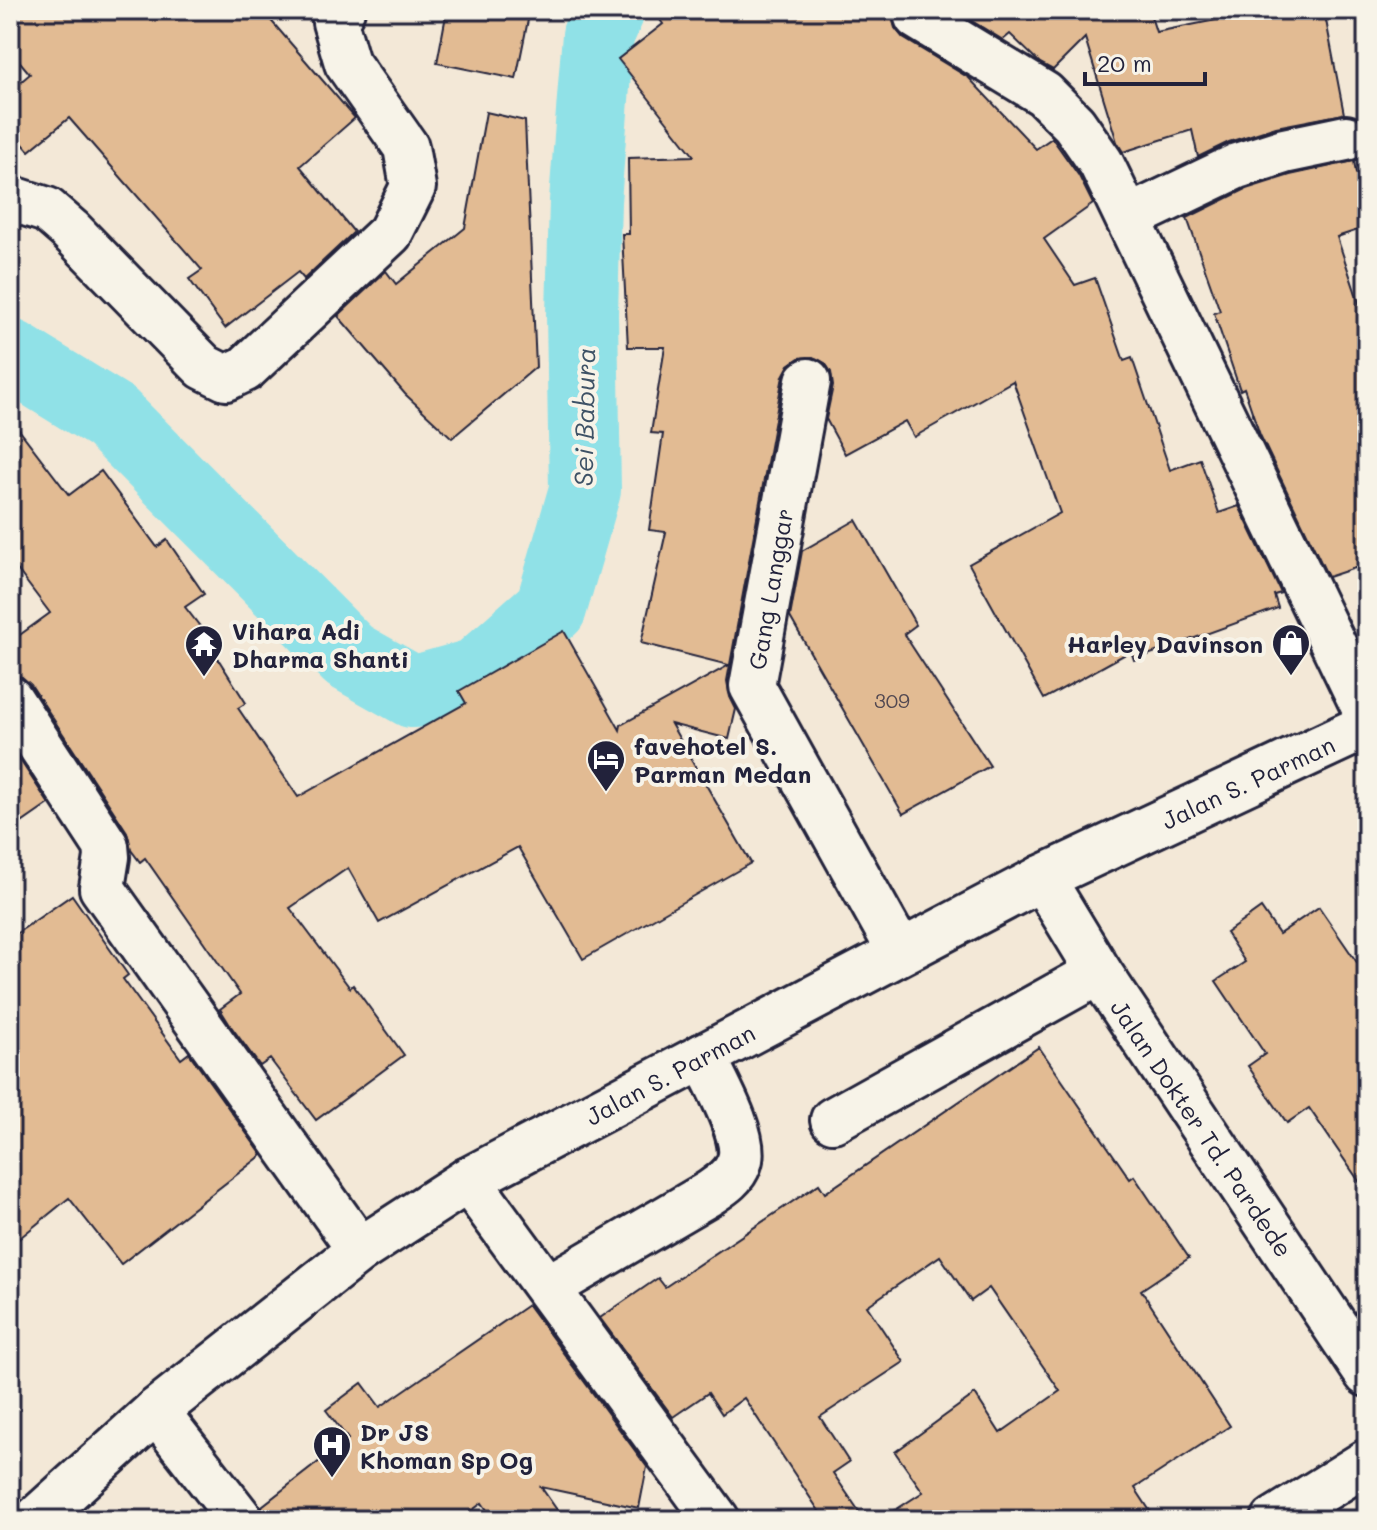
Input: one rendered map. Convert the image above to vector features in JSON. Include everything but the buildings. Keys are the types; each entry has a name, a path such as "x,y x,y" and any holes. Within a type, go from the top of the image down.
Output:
{"street":[{"path":"10,198 47,210 59,220 204,367 226,378 245,369 390,233 413,187 406,147 347,63 335,22 342,10"},
{"path":"917,17 1044,94 1074,124 1101,163 1367,714"},
{"path":"1128,218 1237,166 1284,151 1346,138"},
{"name":"Gang Langgar","path":"808,381 752,686 900,952"},
{"path":"10,699 106,846 103,890 360,1250"},
{"name":"Jalan S. Parman","path":"35,1520 156,1411 360,1250 468,1180 1042,878 1367,726"},
{"name":"Jalan Dokter Td. Pardede","path":"1042,878 1099,972 1367,1374"},
{"path":"833,1120 1099,972"},
{"path":"549,1287 708,1194 734,1173 741,1160 739,1140 703,1056"},
{"path":"468,1180 717,1520"},
{"path":"156,1411 241,1520"},
{"path":"1274,1520 1367,1462"}],"waterway":[{"name":"Sei Babura","path":"10,355 111,417 349,656 413,692 477,674 551,608 585,490 582,315 585,201 598,35 609,10"}],"place":[{"name":"Harley Davinson","path":"1291,677"},
{"name":"Vihara Adi Dharma Shanti","path":"204,678"},
{"name":"favehotel S. Parman Medan","path":"606,793"},
{"name":"Dr JS Khoman Sp Og","path":"332,1479"}]}
